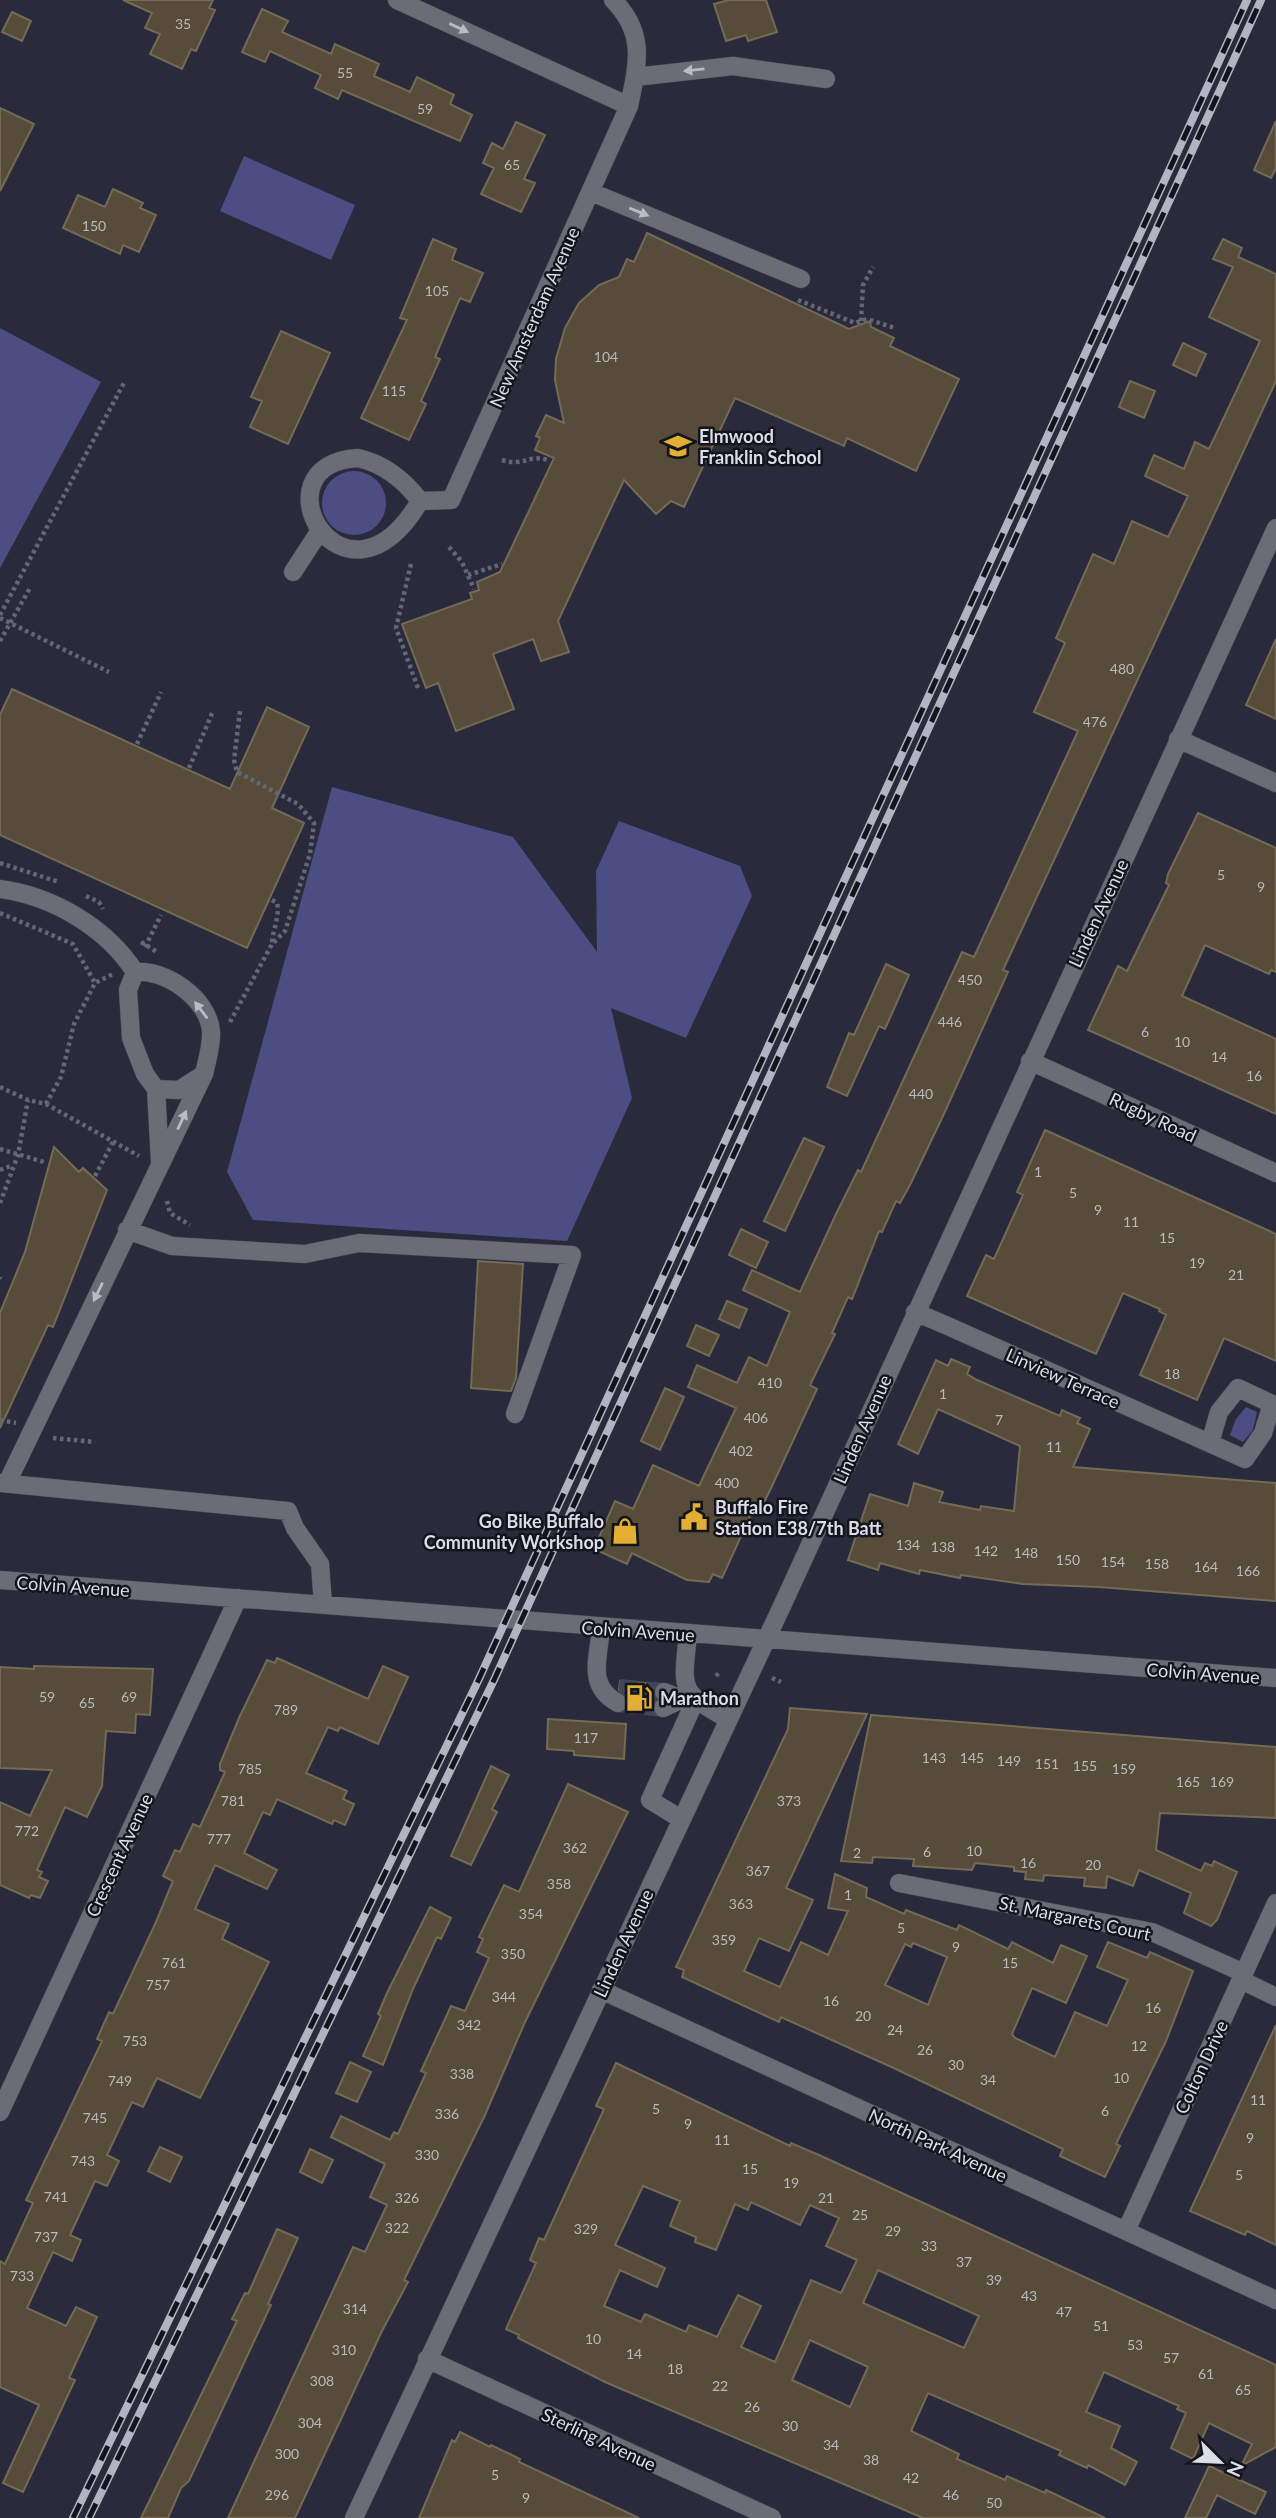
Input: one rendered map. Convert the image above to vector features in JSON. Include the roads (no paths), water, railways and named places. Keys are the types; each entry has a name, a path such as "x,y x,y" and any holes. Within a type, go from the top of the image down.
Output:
{"street":[{"path":"397,0 629,106"},
{"name":"New Amsterdam Avenue","path":"420,501 451,499 629,106 639,51 628,15 613,0"},
{"path":"635,77 733,66 826,79"},
{"path":"591,192 801,279"},
{"path":"358,458 382,468 410,488 420,501 407,524 385,542 357,549 343,548 319,532 309,508 310,494 323,471 345,459 358,458"},
{"name":"Linden Avenue","path":"354,2518 765,1641 1276,528"},
{"path":"293,572 319,532"},
{"path":"1178,739 1276,783"},
{"path":"0,888 35,896 67,911 109,943 135,972"},
{"path":"135,972 150,971 169,979 202,1006 211,1030 204,1074 3,1483 288,1511 295,1528 320,1564 323,1605"},
{"path":"135,972 128,990 131,1038 145,1074 156,1089 161,1166"},
{"name":"Rugby Road","path":"1030,1061 1276,1173"},
{"path":"156,1089 186,1088 204,1074"},
{"path":"127,1230 172,1246 305,1254 359,1243 572,1255 515,1414"},
{"name":"Linview Terrace","path":"915,1312 1210,1443"},
{"name":"Colvin Avenue","path":"0,1580 601,1629 1276,1678"},
{"name":"Crescent Avenue","path":"0,2112 238,1598"},
{"path":"601,1629 596,1679 614,1696"},
{"path":"681,1819 650,1800 688,1698 683,1675 688,1635"},
{"path":"663,1700 688,1698 728,1718"},
{"name":"St. Margarets Court","path":"899,1883 1152,1933 1242,1977 1276,1997"},
{"name":"Colton Drive","path":"1126,2231 1276,1903"},
{"name":"North Park Avenue","path":"601,1990 1276,2300"},
{"name":"Sterling Avenue","path":"427,2359 772,2518"}],"tunnel":[{"path":"619,1688 664,1692"},
{"path":"618,1703 663,1708"}],"railway":[{"path":"73,2518 478,1681 1247,0"},
{"path":"89,2518 494,1680 1261,0"}],"place":[{"name":"Elmwood Franklin School","path":"678,446"},
{"name":"Buffalo Fire Station E38/7th Batt","path":"694,1517"},
{"name":"Go Bike Buffalo Community Workshop","path":"625,1531"},
{"name":"Marathon","path":"639,1698"}]}
